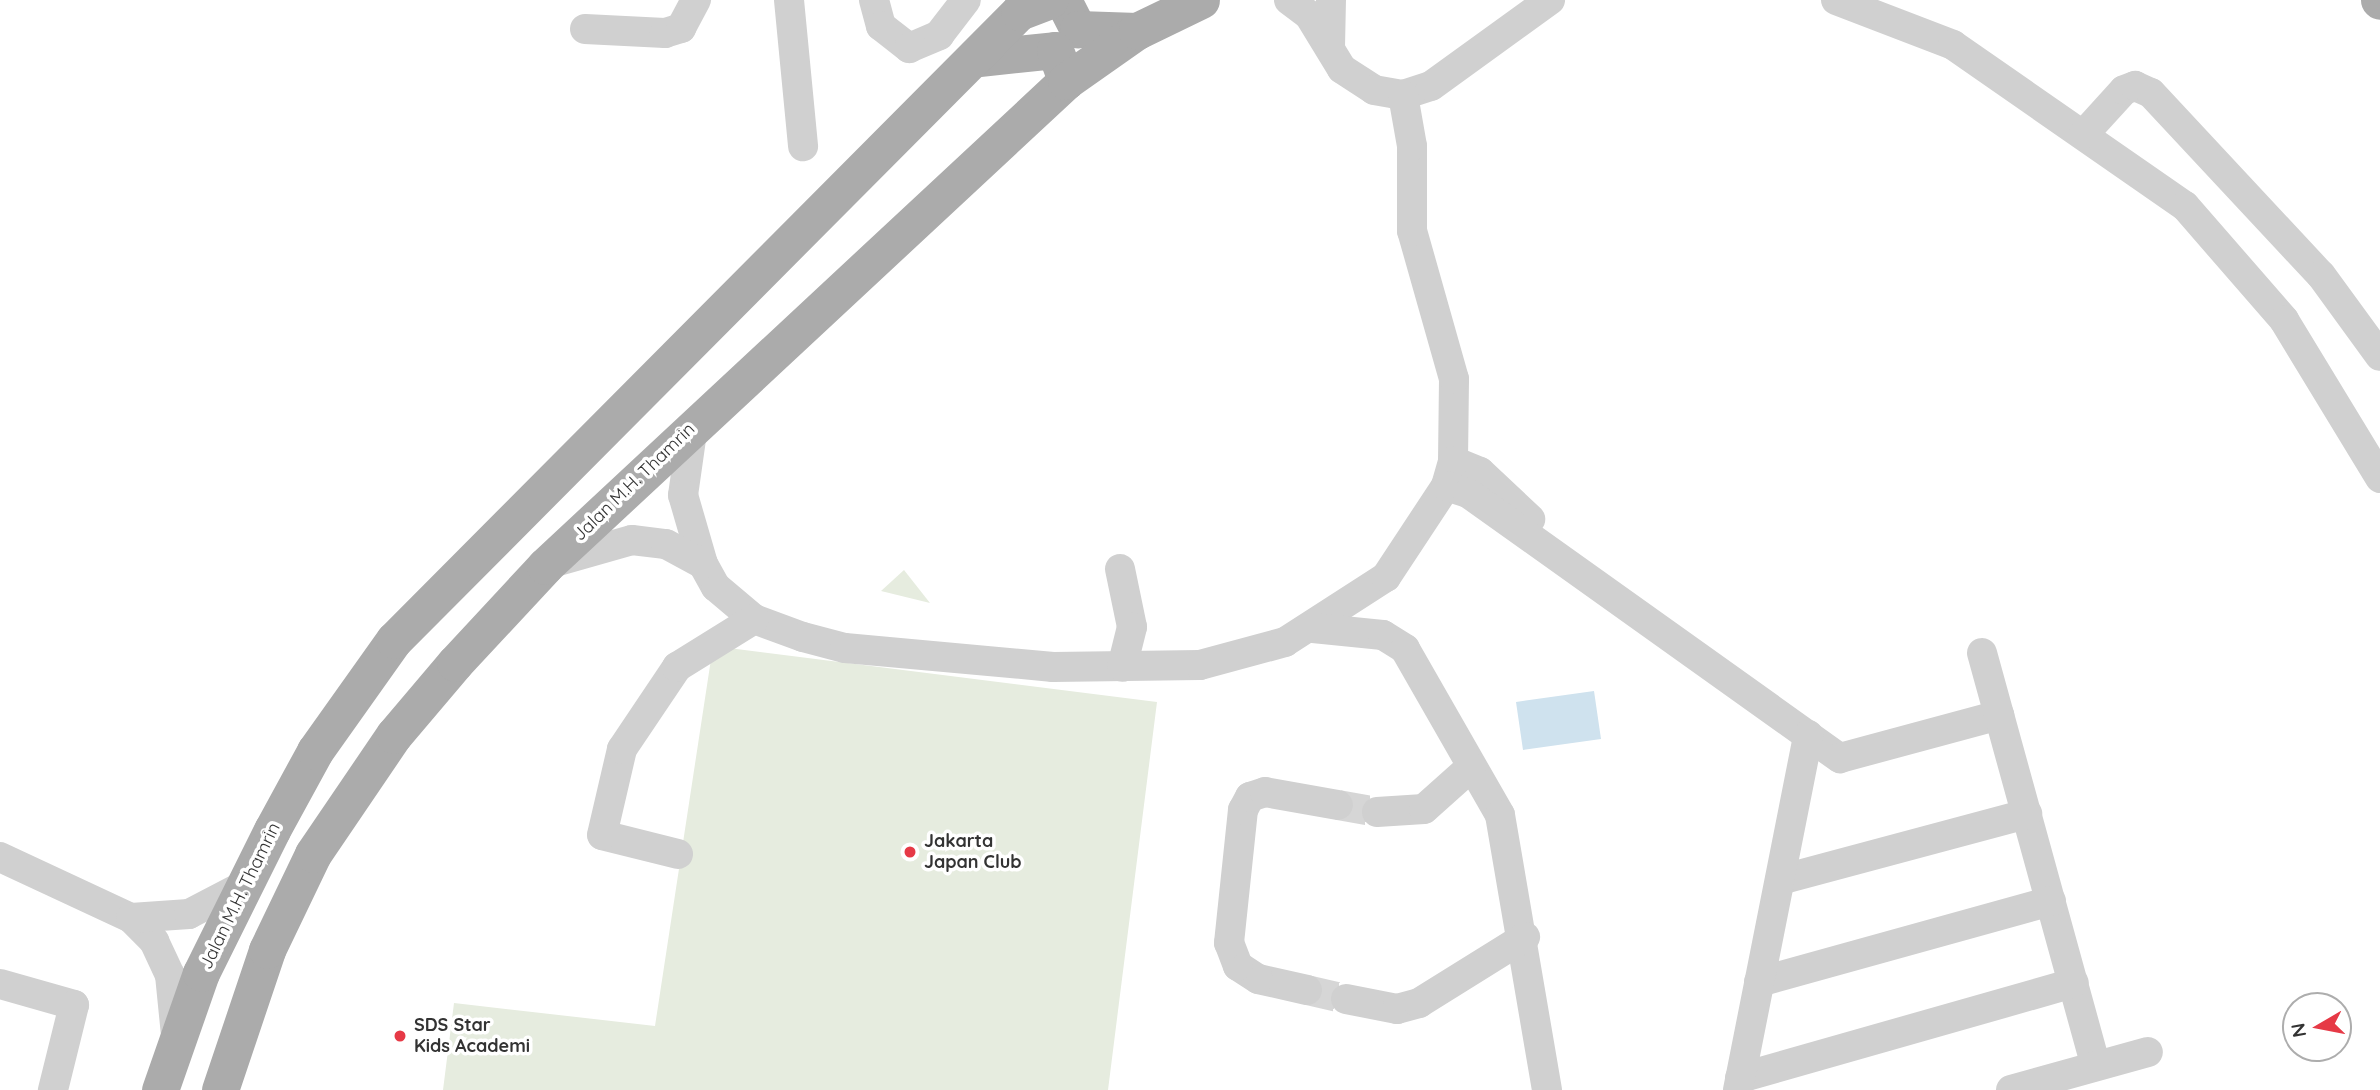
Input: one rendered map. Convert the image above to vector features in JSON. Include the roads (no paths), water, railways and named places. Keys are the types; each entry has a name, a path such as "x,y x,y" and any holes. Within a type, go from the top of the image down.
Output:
{"main road":[{"path":"1063,0 1078,29 1137,31"},
{"name":"Jalan M.H. Thamrin","path":"220,1090 267,950 313,854 394,735 545,566 693,425 1066,81 1137,31 1201,0"},
{"name":"Jalan M.H. Thamrin","path":"160,1090 176,1035 243,886 272,830 315,751 394,640 1034,4"},
{"path":"979,58 1055,50 1066,81"},
{"path":"272,830 313,854"}],"street":[{"path":"585,29 665,33 681,28 696,0"},
{"path":"789,0 803,146"},
{"path":"874,0 881,26 909,48 939,35 966,0"},
{"path":"1289,0 1309,15 1342,69 1374,90 1403,95 1431,86 1550,0"},
{"path":"1330,47 1331,0"},
{"path":"1836,0 1953,45 2185,206 2242,268 2315,366 2380,478"},
{"path":"2084,134 2124,90 2135,86 2151,93 2321,275 2380,356"},
{"path":"693,425 683,495 703,564 716,587 754,619 845,648 1053,667 1200,665 1270,648 1313,628 1386,577 1450,474 1454,379 1412,231 1412,146 1403,95"},
{"path":"1450,474 1468,492 1840,758 1999,715"},
{"path":"545,566 632,540 666,544 703,564"},
{"path":"1120,569 1132,627 1122,667"},
{"path":"678,854 602,835 622,749 658,688 692,652 754,619"},
{"path":"1313,628 1383,635 1405,649 1500,815 1525,937 1547,1090"},
{"path":"1982,653 2096,1066"},
{"path":"1808,735 1739,1084 2074,984"},
{"path":"1377,812 1424,809 1471,767"},
{"path":"1307,990 1258,979 1238,966 1230,943 1243,810 1250,797 1265,792 1338,805"},
{"path":"1780,880 2027,814"},
{"path":"0,856 131,918 154,940 170,975 176,1035"},
{"path":"131,918 189,914 243,886"},
{"path":"1759,982 2051,901"},
{"path":"1346,999 1397,1009 1419,1003 1525,937"},
{"path":"0,984 74,1005 52,1090"},
{"path":"2011,1090 2148,1052"}],"water":[{"path":"1594,691 1601,739 1523,750 1516,702"}],"tunnel":[{"path":"1338,805 1377,812"},
{"path":"1307,990 1346,999"}],"place":[{"name":"Jakarta Japan Club","path":"910,852"},
{"name":"SDS Star Kids Academi","path":"400,1036"}]}
